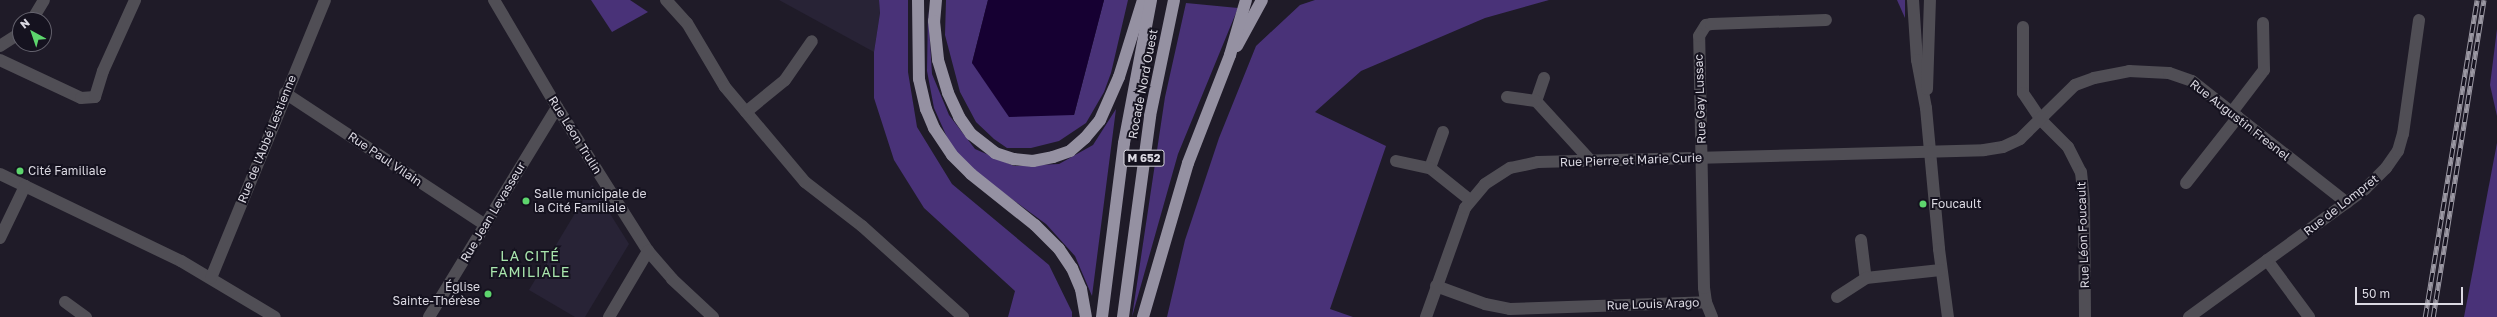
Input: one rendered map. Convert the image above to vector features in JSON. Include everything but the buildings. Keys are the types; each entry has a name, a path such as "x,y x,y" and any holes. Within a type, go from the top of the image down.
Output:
{"highway":[{"path":"918,0 920,79 926,109 934,128 952,155 968,171 1035,225 1059,249 1072,268 1081,289 1086,317"},
{"path":"936,0 934,21 938,60 948,93 959,117 971,134 995,152 1014,159 1033,161 1045,160 1070,151 1096,125 1112,95 1143,0"},
{"name":"Rocade Nord Ouest","path":"1102,317 1126,129 1151,0"},
{"name":"Rocade Nord Ouest","path":"1123,317 1150,116 1174,0"},
{"path":"1143,317 1188,163 1230,55 1246,0"},
{"path":"1230,55 1246,34 1262,0"}],"street":[{"path":"37,12 44,0"},
{"path":"0,60 81,98 89,100 98,93 103,71 136,0"},
{"name":"Rue de l'Abbé Lestienne","path":"211,278 285,93 325,0"},
{"name":"Rue Léon Trulin","path":"494,0 557,107 648,251 672,279 713,317"},
{"path":"666,0 684,18 712,68 746,112 813,189 862,226 963,317"},
{"path":"1913,0 1917,60 1926,108 1941,270 1948,317"},
{"path":"1926,108 1931,0"},
{"name":"Rue Gay Lussac","path":"1712,317 1706,302 1698,42 1702,29 1711,24 1826,20"},
{"name":"Rue de Lompret","path":"2189,317 2347,203 2379,176 2401,143 2419,20"},
{"path":"2186,183 2235,115 2264,70 2263,23"},
{"name":"Rue Léon Foucault","path":"2023,27 2023,93 2041,120 2068,147 2081,172 2084,201 2085,317"},
{"path":"0,46 12,38"},
{"path":"746,112 785,80 812,41"},
{"name":"Rue Augustin Fresnel","path":"1930,152 2002,147 2020,139 2075,85 2099,76 2129,71 2178,75 2192,82 2347,203"},
{"path":"1536,101 1544,78"},
{"name":"Rue Paul Vilain","path":"285,93 485,225"},
{"path":"1507,97 1536,101 1591,161"},
{"name":"Rue Jean Levasseur","path":"429,317 557,107"},
{"path":"1430,168 1443,132"},
{"name":"Rue Pierre et Marie Curie","path":"1426,317 1456,228 1470,200 1485,184 1510,168 1528,163 1930,152"},
{"path":"1396,161 1430,168 1470,200"},
{"path":"0,174 80,212 211,278 275,317"},
{"path":"0,238 25,186"},
{"path":"1861,240 1866,278"},
{"path":"609,317 648,251"},
{"path":"2267,260 2309,317"},
{"path":"1837,297 1866,278 1941,270"},
{"name":"Rue Louis Arago","path":"1436,286 1493,306 1510,309 1706,302"},
{"path":"65,302 86,317"}],"shaded area":[{"path":"591,0 630,0 648,12 612,32"},
{"path":"779,0 879,0 880,13 874,52"},
{"path":"879,0 908,0 908,72 917,127 952,184 1049,265 1072,312 1072,317 1008,317 1015,291 924,208 894,160 874,98 874,52 880,13"},
{"path":"946,0 988,0 972,63 1074,115 1104,0 1128,0 1111,73 1104,92 1086,123 1059,141 1031,148 1007,148 994,139 976,122 960,92 945,35"},
{"path":"988,0 1104,0 1074,115 1009,117 972,63"},
{"path":"1315,0 1549,0 1485,18 1361,71 1315,112 1386,146 1330,309 1353,317 1167,317 1185,240 1219,138 1256,46 1300,5"},
{"path":"1897,0 1905,0 1905,18"},
{"path":"1186,3 1238,8 1178,154 1132,317 1165,97"},
{"path":"928,9 932,74 949,115 975,149 1014,166 1059,164 1093,145 1116,109 1092,296 1075,256 1046,224 971,169 950,144 934,108 927,71"},
{"path":"2497,29 2497,116 2490,85"},
{"path":"2497,143 2497,317 2464,317"},
{"path":"592,185 629,244 585,317 575,317 529,290"}],"railway":[{"path":"2425,317 2477,0"},
{"path":"2433,317 2484,0"}],"place":[{"name":"Cité Familiale","path":"20,171"},
{"name":"Salle municipale de la Cité Familiale","path":"526,201"},
{"name":"Foucault","path":"1923,204"},
{"name":"Église Sainte-Thérèse","path":"488,294"}],"district":[{"name":"LA CITÉ FAMILIALE","path":"530,264"}]}
